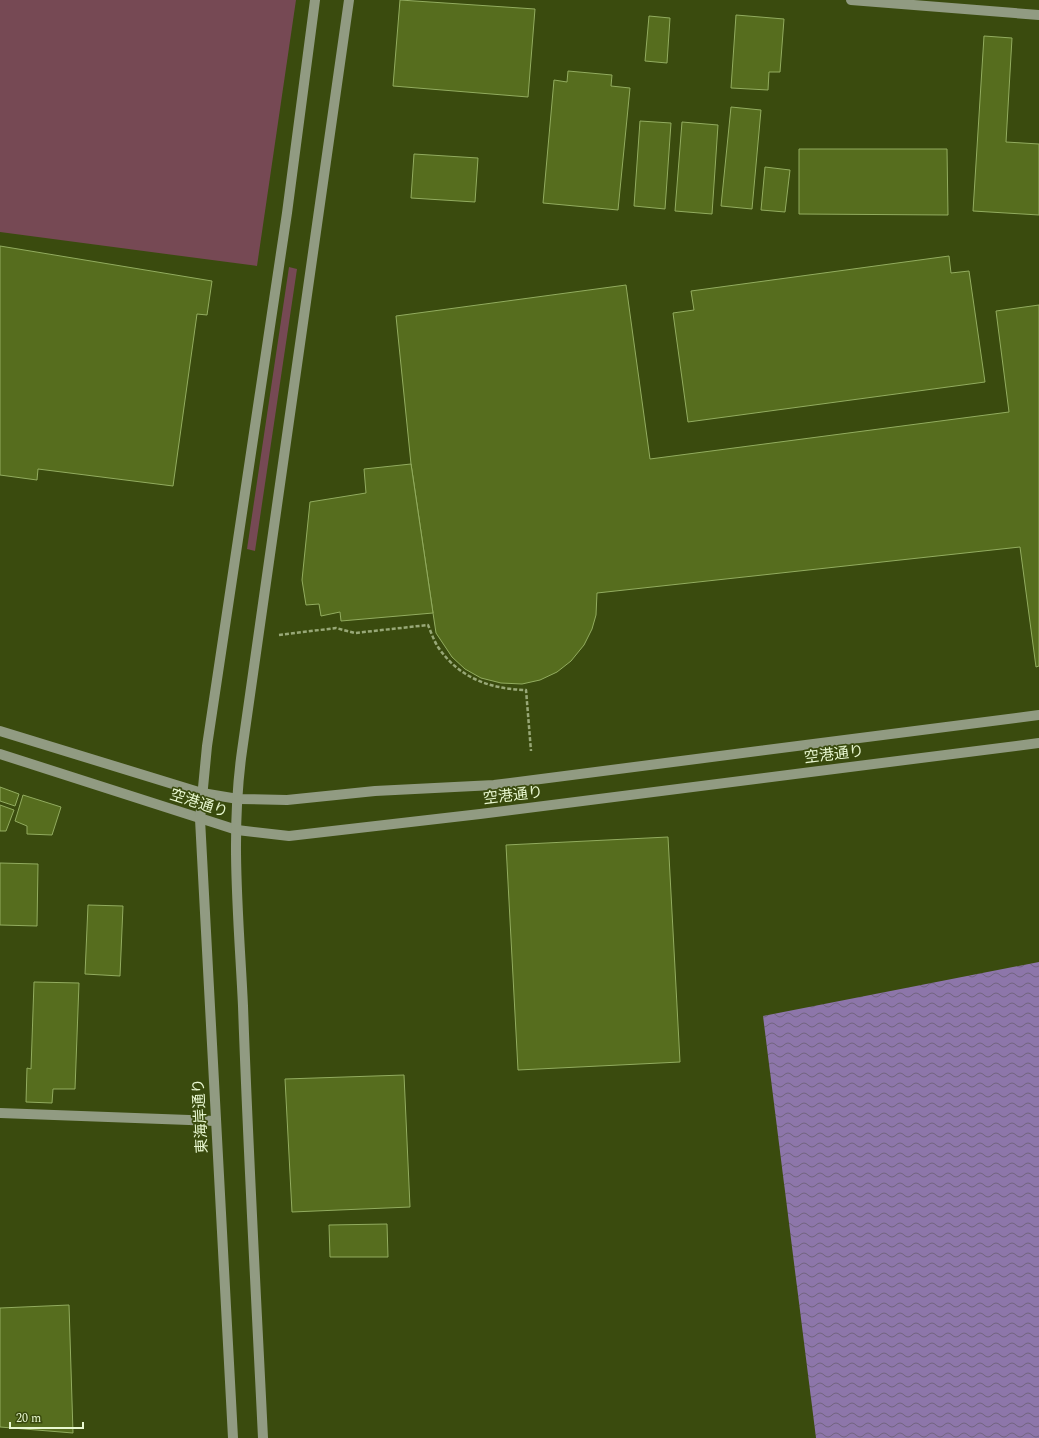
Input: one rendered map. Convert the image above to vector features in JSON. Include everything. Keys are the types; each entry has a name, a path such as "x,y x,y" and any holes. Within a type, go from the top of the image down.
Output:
{"street":[{"name":"東海岸通り","path":"233,1438 200,819 206,746 287,213 315,0"},
{"path":"263,1438 247,1124 237,830 238,799 242,751 349,0"},
{"path":"851,0 927,3 1039,15"},
{"name":"空港通り","path":"0,731 202,793 238,799 287,800 375,791 494,785 1039,714"},
{"name":"空港通り","path":"0,754 237,830 262,834 297,835 503,811 1039,742"},
{"path":"0,1113 216,1121"}],"path":[{"path":"279,635 336,628 355,633 428,625 438,647 452,663 468,676 504,690 526,690 531,751"}],"shaded area":[{"path":"0,0 296,0 257,266 0,232"},
{"path":"289,267 297,269 255,551 247,549"}],"water":[{"path":"1039,962 1039,1438 816,1438 763,1016"}],"building":[{"path":"400,0 535,9 528,97 393,86"},
{"path":"736,15 784,19 780,72 769,72 768,90 731,88"},
{"path":"649,16 670,18 667,63 645,61"},
{"path":"984,36 1012,38 1006,142 1039,144 1039,215 973,211"},
{"path":"568,71 612,75 611,86 630,88 618,210 543,203 554,80 567,82"},
{"path":"731,107 761,110 752,209 721,206"},
{"path":"640,121 671,123 665,209 634,206"},
{"path":"682,122 718,125 712,214 675,211"},
{"path":"799,149 947,149 948,215 799,214"},
{"path":"414,154 478,158 475,202 411,198"},
{"path":"765,167 790,170 785,212 761,210"},
{"path":"0,246 212,281 207,315 197,314 173,486 38,469 37,480 0,475"},
{"path":"949,256 951,273 969,271 985,382 688,422 673,313 694,310 691,291"},
{"path":"626,285 650,459 1009,412 996,311 1039,305 1039,666 1036,667 1020,547 597,593 596,615 592,629 584,645 571,661 557,672 540,680 522,684 501,683 481,678 465,669 452,657 436,633 411,464 396,316"},
{"path":"411,464 433,613 341,621 340,612 321,616 319,604 306,605 302,580 310,502 366,493 364,469"},
{"path":"0,787 19,794 15,806 0,801"},
{"path":"23,795 61,807 52,835 27,834 27,826 15,821"},
{"path":"0,805 14,810 6,831 0,831"},
{"path":"668,837 680,1062 518,1070 506,845"},
{"path":"0,863 38,864 37,926 0,925"},
{"path":"88,905 123,906 120,976 85,974"},
{"path":"34,982 79,983 75,1089 53,1089 52,1103 26,1102 27,1068 31,1069"},
{"path":"404,1075 410,1207 292,1212 285,1079"},
{"path":"387,1224 388,1257 330,1257 329,1225"},
{"path":"69,1305 73,1433 0,1427 0,1308"}]}
